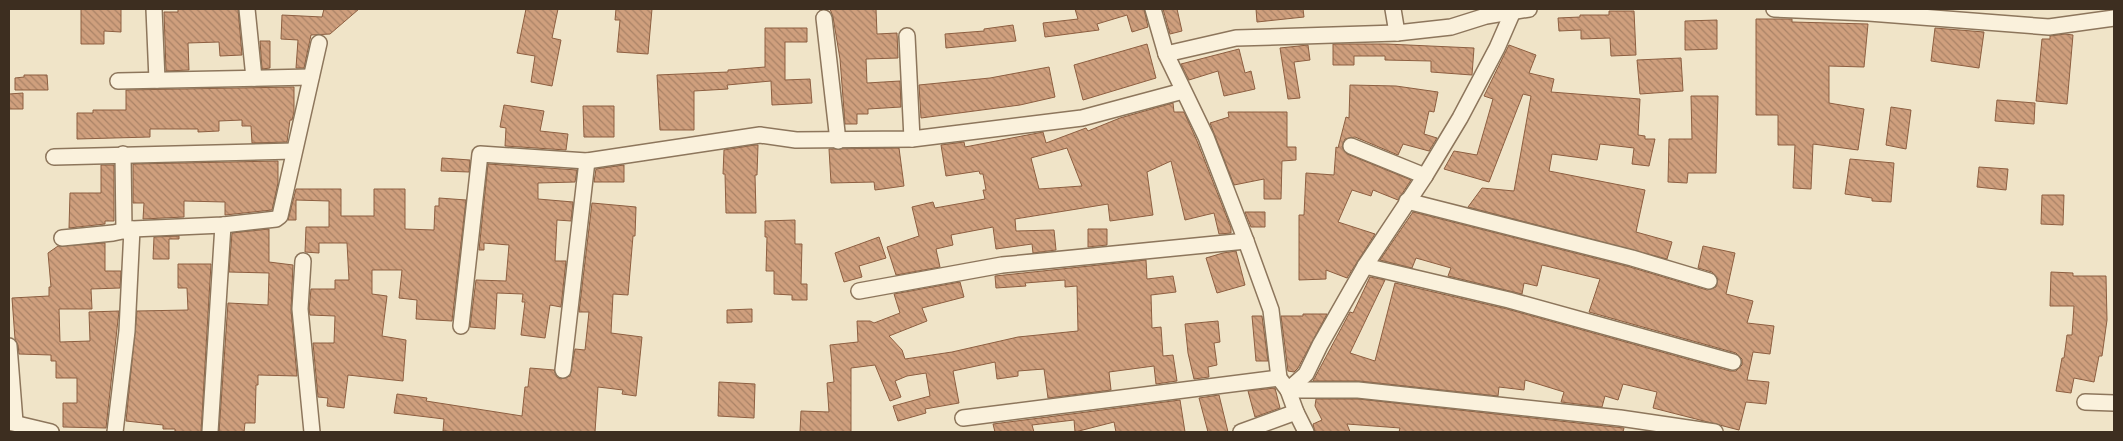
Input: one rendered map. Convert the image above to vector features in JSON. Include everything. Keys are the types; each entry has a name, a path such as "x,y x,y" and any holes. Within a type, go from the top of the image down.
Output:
{"street":[{"path":"154,9 157,80"},
{"path":"247,9 254,78"},
{"path":"1153,9 1166,54 1206,137 1271,310 1284,384 1306,432"},
{"path":"1393,9 1398,33"},
{"path":"1166,54 1236,38 1398,33 1451,27 1512,10 1530,9"},
{"path":"1774,9 1879,13 2050,27 2114,18"},
{"path":"1284,384 1306,374 1320,345 1365,266 1425,176 1460,118 1497,48 1512,10"},
{"path":"824,18 838,141"},
{"path":"907,36 912,139"},
{"path":"62,238 128,230 223,225 276,219 280,216 319,43"},
{"path":"118,81 311,77"},
{"path":"461,326 480,154 588,161 760,135 796,140 912,139 1082,118 1183,91"},
{"path":"1351,146 1425,176"},
{"path":"54,157 294,151"},
{"path":"115,432 127,331 128,230 123,154"},
{"path":"563,370 588,161"},
{"path":"1407,201 1632,258 1709,282"},
{"path":"210,432 223,225"},
{"path":"860,291 1002,265 1246,241"},
{"path":"303,261 300,309 312,432"},
{"path":"1365,266 1509,300 1733,362"},
{"path":"9,346 12,422 51,432"},
{"path":"963,418 1284,384 1620,418 1715,432"},
{"path":"2085,402 2114,403"},
{"path":"1241,432 1296,412"}],"building":[{"path":"81,9 121,9 121,32 104,31 104,44 81,44"},
{"path":"178,9 238,9 242,55 220,56 219,42 188,43 189,70 166,71 164,12 178,12"},
{"path":"324,9 359,9 330,34 311,35 304,68 296,68 298,40 281,39 282,15 322,17"},
{"path":"526,9 558,9 552,38 561,40 552,86 531,82 535,56 517,53"},
{"path":"616,9 652,9 648,54 617,52 620,20 615,20"},
{"path":"830,9 876,9 877,34 897,33 898,58 866,59 867,83 900,81 901,107 868,109 868,114 857,114 857,124 845,124 840,59"},
{"path":"1075,9 1144,9 1148,27 1132,32 1127,15 1097,24 1099,30 1045,37 1043,23 1078,19"},
{"path":"1163,9 1177,9 1182,31 1170,34"},
{"path":"1256,9 1303,9 1304,17 1257,22"},
{"path":"1609,11 1634,11 1636,55 1611,56 1610,38 1581,39 1581,30 1559,31 1558,18 1580,17 1580,15 1609,15"},
{"path":"1756,19 1792,19 1792,22 1868,24 1864,67 1829,66 1829,103 1864,109 1858,150 1813,144 1811,189 1793,188 1795,145 1778,145 1778,115 1756,115"},
{"path":"1717,20 1717,49 1685,50 1685,21"},
{"path":"1013,25 1016,41 946,48 945,34 984,31 984,29"},
{"path":"765,28 807,28 807,42 785,42 785,80 810,79 812,103 772,105 771,81 727,85 728,89 694,91 694,130 660,130 657,75 728,72 728,70 765,67"},
{"path":"1935,28 1984,32 1979,68 1931,61"},
{"path":"2073,35 2067,104 2036,101 2042,39 2050,39 2050,36"},
{"path":"260,41 270,41 270,68 262,69"},
{"path":"1147,44 1156,78 1083,100 1074,65"},
{"path":"1333,44 1386,44 1474,48 1472,75 1431,72 1431,61 1385,60 1385,56 1354,56 1354,65 1333,65"},
{"path":"1308,45 1310,60 1294,62 1300,98 1288,99 1280,48"},
{"path":"1509,45 1536,55 1529,73 1554,79 1551,92 1640,99 1638,135 1645,136 1645,139 1655,139 1649,166 1632,164 1634,148 1600,144 1597,160 1552,154 1549,171 1645,190 1636,232 1672,242 1667,259 1468,207 1482,188 1514,191 1531,96 1523,94 1489,182 1444,169 1454,151 1477,155 1493,99 1484,96"},
{"path":"1239,49 1245,73 1251,71 1255,89 1224,96 1218,71 1189,80 1181,64"},
{"path":"1681,58 1683,91 1640,94 1637,60"},
{"path":"1049,67 1055,97 1020,105 921,118 919,85 990,78"},
{"path":"24,75 47,75 48,90 15,90 15,78 24,77"},
{"path":"1350,85 1396,86 1438,92 1434,112 1429,111 1424,134 1437,138 1429,151 1403,144 1398,155 1355,137 1345,139 1342,147 1347,154 1411,180 1398,200 1373,190 1371,196 1352,190 1338,222 1375,234 1347,278 1326,270 1326,279 1299,280 1299,215 1304,215 1306,173 1334,175 1336,147 1338,148 1346,117 1349,118"},
{"path":"294,87 294,112 292,120 290,120 287,142 252,143 251,126 242,126 242,120 219,121 219,131 198,132 198,129 150,129 150,137 77,139 77,113 93,113 93,110 126,110 126,90"},
{"path":"23,93 23,109 9,109 9,94"},
{"path":"1691,96 1718,96 1716,173 1688,173 1687,183 1668,182 1669,139 1692,139"},
{"path":"1997,100 2035,103 2034,124 1995,121"},
{"path":"1173,103 1174,112 1184,112 1231,228 1231,233 1219,234 1214,213 1185,220 1171,161 1147,172 1153,215 1110,221 1108,204 1015,219 1016,231 1054,230 1056,250 1033,253 1032,244 996,249 993,227 951,235 953,245 936,249 940,267 896,275 887,247 919,236 912,207 933,202 935,208 985,199 983,190 986,190 983,174 980,174 979,171 946,176 941,145 964,142 965,147 1043,132 1046,143 1086,128 1088,131 1120,118","holes":["1067,148 1082,186 1039,189 1031,158"]},
{"path":"504,105 544,111 540,131 568,134 566,150 505,146 506,128 500,127"},
{"path":"583,106 614,106 614,137 584,137"},
{"path":"1891,107 1911,110 1906,149 1886,145"},
{"path":"1228,112 1287,112 1287,147 1296,147 1296,160 1282,161 1281,199 1264,199 1264,179 1234,185 1210,123 1229,117"},
{"path":"758,145 757,175 755,175 756,213 726,213 725,174 723,174 724,150"},
{"path":"899,148 904,186 875,190 874,182 831,183 829,149"},
{"path":"442,158 470,160 469,172 441,171"},
{"path":"1850,159 1894,163 1891,202 1872,201 1872,198 1845,194"},
{"path":"278,161 278,183 272,210 225,215 225,202 184,201 184,217 143,219 144,203 133,203 133,164"},
{"path":"488,164 577,170 575,182 538,183 538,199 573,202 571,221 557,220 555,261 566,261 561,307 550,305 545,338 521,335 525,302 522,302 523,294 497,293 495,329 470,327 476,280 506,281 509,245 484,243 484,250 479,250"},
{"path":"101,165 114,165 114,221 105,221 105,224 69,228 70,193 101,193"},
{"path":"624,165 624,182 594,182 596,169"},
{"path":"1979,167 2008,169 2006,190 1977,187"},
{"path":"296,189 341,189 341,216 374,216 374,189 405,189 405,229 434,230 435,206 439,206 439,198 466,200 452,321 416,319 417,300 399,298 402,270 372,270 372,294 387,296 382,336 406,340 403,381 348,375 344,408 327,406 328,398 318,397 313,343 334,343 335,316 310,315 309,309 311,289 335,289 335,280 349,280 347,243 319,243 319,253 305,252 306,227 329,227 329,201 296,200 296,220 288,220"},
{"path":"2042,195 2064,195 2063,225 2041,224"},
{"path":"592,203 636,207 635,236 633,236 628,295 613,294 611,333 642,337 636,396 622,394 623,390 598,387 595,432 443,431 444,419 394,413 397,394 427,398 426,401 522,416 525,387 528,387 530,368 554,370 557,377 561,379 570,376 575,349 585,350 589,312 579,312"},
{"path":"1245,212 1265,212 1265,227 1251,227"},
{"path":"1413,212 1630,267 1707,290 1716,287 1718,279 1712,272 1698,268 1703,246 1735,253 1726,294 1753,301 1747,323 1774,326 1770,354 1753,352 1747,380 1769,382 1766,404 1746,402 1739,430 1653,408 1657,392 1623,384 1618,400 1605,396 1602,407 1561,402 1564,392 1525,380 1524,390 1499,387 1498,396 1359,381 1313,381 1350,312 1353,313 1370,277 1385,280 1350,353 1375,361 1395,283 1507,309 1730,371 1736,371 1742,365 1742,359 1736,353 1589,312 1600,279 1542,265 1537,286 1524,283 1522,294 1448,276 1451,268 1416,258 1412,268 1380,260"},
{"path":"795,220 795,244 802,244 801,284 807,284 807,300 792,300 792,295 774,294 774,271 766,271 767,237 765,237 765,221"},
{"path":"269,229 269,262 293,265 291,310 297,376 258,375 255,423 245,423 244,432 219,432 228,303 268,305 269,273 229,272 232,233"},
{"path":"1088,229 1107,229 1107,245 1088,247"},
{"path":"179,236 179,239 169,239 169,259 153,259 154,237"},
{"path":"879,237 886,258 859,266 862,277 844,282 835,253"},
{"path":"105,243 105,271 121,271 120,288 91,289 92,309 59,309 60,342 90,341 89,312 119,311 106,428 63,427 63,403 77,403 77,378 56,378 56,361 51,361 51,355 19,354 15,339 12,298 49,296 49,287 51,287 48,253 58,246"},
{"path":"1236,251 1245,285 1217,293 1206,258"},
{"path":"1146,260 1147,279 1173,276 1176,292 1151,295 1152,328 1161,327 1163,356 1173,355 1177,381 1156,384 1154,366 1109,372 1111,390 1048,398 1044,369 1018,371 1018,376 997,379 995,362 953,371 959,403 925,409 926,413 898,421 893,406 930,396 926,373 907,376 895,381 901,397 890,401 875,365 851,368 851,432 800,432 801,411 829,412 827,383 834,382 830,345 858,342 857,321 870,321 874,323 900,313 894,294 960,282 964,297 922,308 927,321 889,336 902,350 905,359 952,352 1018,337 1078,331 1077,286 1065,287 1065,280 1025,283 1026,286 996,288 995,276"},
{"path":"178,264 211,264 201,432 175,432 175,429 163,429 163,425 126,421 137,311 188,310 187,288 178,288"},
{"path":"2051,272 2073,273 2073,276 2106,276 2107,320 2102,356 2099,356 2094,382 2074,378 2071,393 2056,391 2067,335 2072,335 2074,306 2050,306"},
{"path":"752,309 752,322 727,323 727,310"},
{"path":"1303,314 1327,314 1298,368 1294,372 1288,371 1281,316 1303,316"},
{"path":"1252,316 1262,316 1268,361 1256,361"},
{"path":"1218,321 1220,342 1214,343 1217,365 1208,367 1209,377 1194,379 1188,353 1185,324"},
{"path":"719,382 755,384 754,418 718,416"},
{"path":"1275,388 1280,408 1255,417 1248,391"},
{"path":"1219,395 1228,432 1208,432 1199,398"},
{"path":"1316,399 1358,399 1624,428 1623,432 1399,432 1400,428 1347,424 1350,432 1315,432 1313,424 1322,420 1315,406"},
{"path":"1180,400 1185,432 1116,432 1114,422 1075,432 1074,420 1032,425 1034,432 995,432 993,424"}]}
